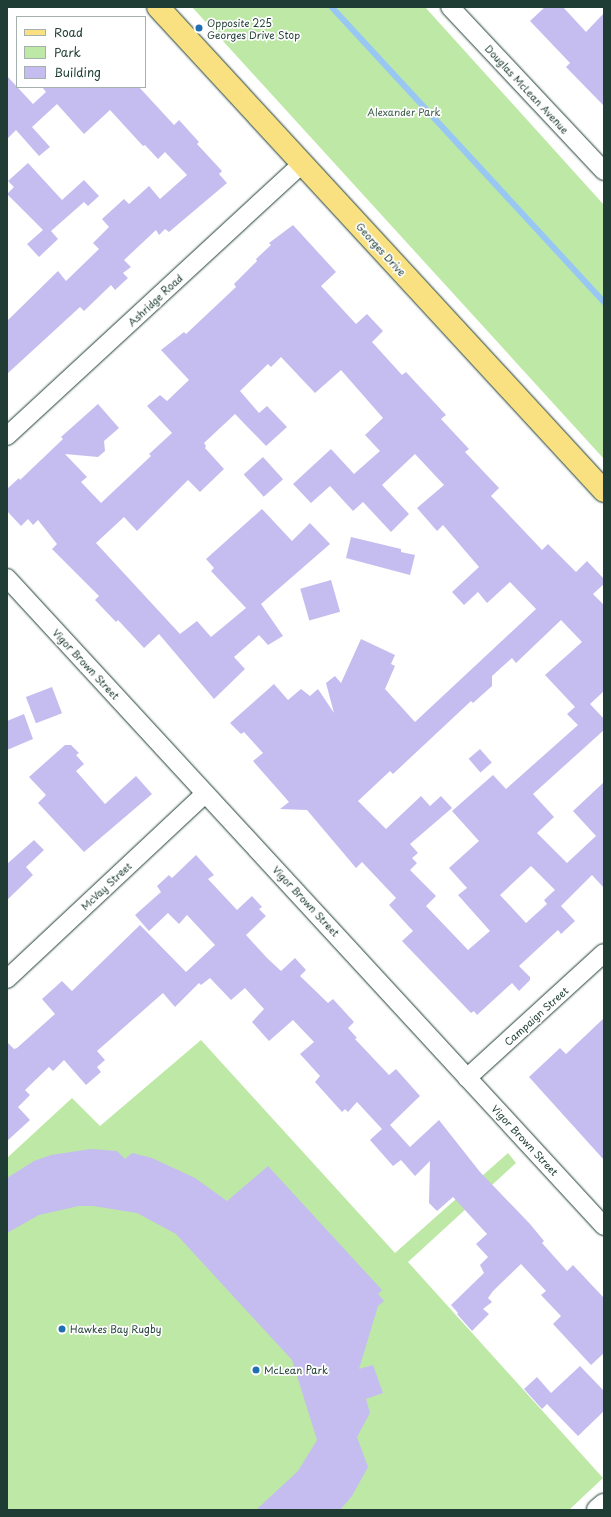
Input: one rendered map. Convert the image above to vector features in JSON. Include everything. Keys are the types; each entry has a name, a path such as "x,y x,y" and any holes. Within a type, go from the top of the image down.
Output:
{"main road":[{"name":"Georges Drive","path":"158,7 604,491"},
{"path":"598,1510 604,1505"}],"street":[{"name":"Douglas McLean Avenue","path":"450,7 604,171"},
{"name":"Ashridge Road","path":"7,436 302,164"},
{"name":"Vigor Brown Street","path":"7,578 205,794 288,880 604,1226"},
{"name":"McVay Street","path":"7,979 205,794"},
{"name":"Campaign Street","path":"468,1078 604,953"}],"green space":[{"name":"Alexander Park","path":"192,7 425,7 604,205 604,459"},
{"name":"McLean Park","path":"201,1040 395,1253 508,1153 516,1163 408,1262 603,1478 569,1510 7,1510 7,1158 72,1098 100,1126"}],"building":[{"path":"545,7 563,7 586,32 604,13 604,106 566,67 570,63 530,21"},
{"path":"7,76 16,86 16,88 18,88 33,104 46,92 43,88 140,88 174,125 179,120 199,142 197,144 222,171 219,174 227,183 169,232 165,229 159,235 156,230 124,260 131,267 123,273 128,278 115,290 111,285 84,311 80,307 7,374 7,321 58,271 66,281 99,249 93,243 109,227 102,219 124,199 129,204 149,186 160,199 187,175 165,152 158,159 145,145 143,146 110,110 84,134 57,104 32,127 50,147 39,156 16,130 7,139"},
{"path":"28,163 62,200 84,180 99,196 88,206 84,202 51,231 58,239 39,257 27,244 43,230 7,194 14,187 8,181"},
{"path":"293,225 336,272 321,286 356,324 367,314 383,331 372,342 402,375 406,372 446,415 441,419 469,449 465,452 499,488 491,496 542,550 548,544 576,572 587,561 604,579 604,584 593,594 604,605 604,691 590,704 604,719 604,730 533,794 554,817 537,833 567,863 596,836 573,811 604,782 604,888 592,875 561,906 575,921 561,934 558,930 519,966 530,977 530,980 519,991 512,983 477,1015 474,1011 471,1013 402,941 413,931 389,905 396,898 362,862 356,868 307,810 280,809 289,802 253,761 263,753 244,732 241,734 230,723 274,684 288,700 301,689 310,696 318,689 334,713 326,683 335,676 341,683 361,639 395,655 391,664 395,666 385,689 415,722 536,609 510,582 487,603 478,592 464,605 452,592 479,567 443,525 437,531 417,508 444,485 415,454 382,485 409,514 391,532 363,502 353,511 330,486 311,503 293,484 331,449 354,474 380,451 365,435 383,418 341,370 315,393 281,357 271,367 268,364 240,391 259,413 267,406 287,427 266,446 235,414 204,443 206,446 205,448 224,469 200,492 188,480 137,531 124,517 96,543 180,634 197,621 211,637 246,608 211,571 214,568 206,559 262,509 292,541 310,523 330,544 261,604 283,636 268,645 259,635 234,657 245,669 214,699 159,634 144,648 118,620 116,622 95,600 99,596 52,549 57,544 38,520 33,525 28,519 21,526 7,511 7,489 19,478 20,480 63,439 61,437 98,404 119,428 104,441 105,451 98,457 65,454 87,477 81,482 101,503 151,456 149,454 172,433 147,406 160,395 167,401 189,380 161,350 184,332 186,334 236,287 234,284 257,261 256,259 271,245 269,243","holes":["561,620 582,642 545,675 575,707 567,714 578,725 506,789 493,775 452,811 479,841 449,868 467,888 458,895 490,931 468,950 426,906 436,896 410,870 417,863 412,858 418,853 410,844 452,808 441,796 430,806 421,796 386,829 358,801 390,771 393,774 471,701 473,703 492,686 492,676 512,658 516,663","531,866 555,890 544,900 547,904 526,923 500,895"]},
{"path":"263,457 283,479 264,497 244,474"},
{"path":"351,537 401,549 401,552 415,555 410,575 346,558"},
{"path":"331,580 340,612 309,621 300,589"},
{"path":"52,687 62,713 36,723 26,697"},
{"path":"24,714 33,739 7,750 7,721"},
{"path":"65,745 71,745 79,753 76,755 84,764 76,771 105,804 136,776 152,794 84,852 38,803 46,795 29,777"},
{"path":"480,749 492,763 480,772 469,759"},
{"path":"34,840 44,850 26,867 33,875 7,900 7,864"},
{"path":"196,855 214,875 208,879 237,910 252,896 262,907 259,909 266,916 246,935 268,959 281,971 295,958 306,970 300,976 328,1003 333,999 354,1022 348,1028 357,1038 355,1039 389,1075 396,1069 420,1096 390,1125 410,1147 439,1120 480,1172 530,1224 544,1241 542,1243 567,1271 573,1265 604,1298 604,1353 591,1365 553,1324 561,1316 541,1295 546,1291 521,1264 493,1291 488,1298 492,1302 483,1309 489,1314 472,1331 451,1305 484,1273 480,1265 488,1257 476,1244 487,1234 453,1197 437,1211 429,1203 430,1161 415,1176 401,1160 393,1166 370,1140 382,1129 357,1102 348,1112 345,1109 342,1112 315,1082 320,1076 300,1054 314,1042 293,1020 269,1041 252,1022 264,1009 245,988 231,1000 210,978 201,985 199,983 175,1007 163,993 97,1051 105,1060 97,1067 101,1072 86,1085 64,1060 53,1071 49,1067 25,1090 30,1095 18,1107 30,1120 7,1141 7,1042 14,1049 17,1048 55,1014 42,999 62,981 72,991 140,925 186,972 215,945 187,915 179,924 168,913 149,931 135,915 161,892 157,886 169,875 172,878"},
{"path":"604,1018 604,1160 529,1077 560,1048 566,1054"},
{"path":"91,1149 117,1151 125,1159 132,1153 152,1158 195,1178 227,1201 268,1166 382,1290 378,1294 384,1301 378,1306 359,1369 373,1365 383,1393 366,1399 370,1413 357,1437 368,1467 352,1496 340,1510 256,1510 298,1471 317,1440 292,1360 176,1234 137,1213 93,1206 79,1206 39,1215 7,1233 7,1178 34,1161 51,1155"},
{"path":"580,1366 604,1391 604,1411 578,1436 547,1404 542,1409 524,1389 537,1377 551,1393"}],"waterway":[{"path":"332,7 604,302"}],"place":[{"name":"Opposite 225 Georges Drive Stop","path":"199,28"},
{"name":"Hawkes Bay Rugby","path":"62,1329"},
{"name":"McLean Park","path":"256,1370"}]}
